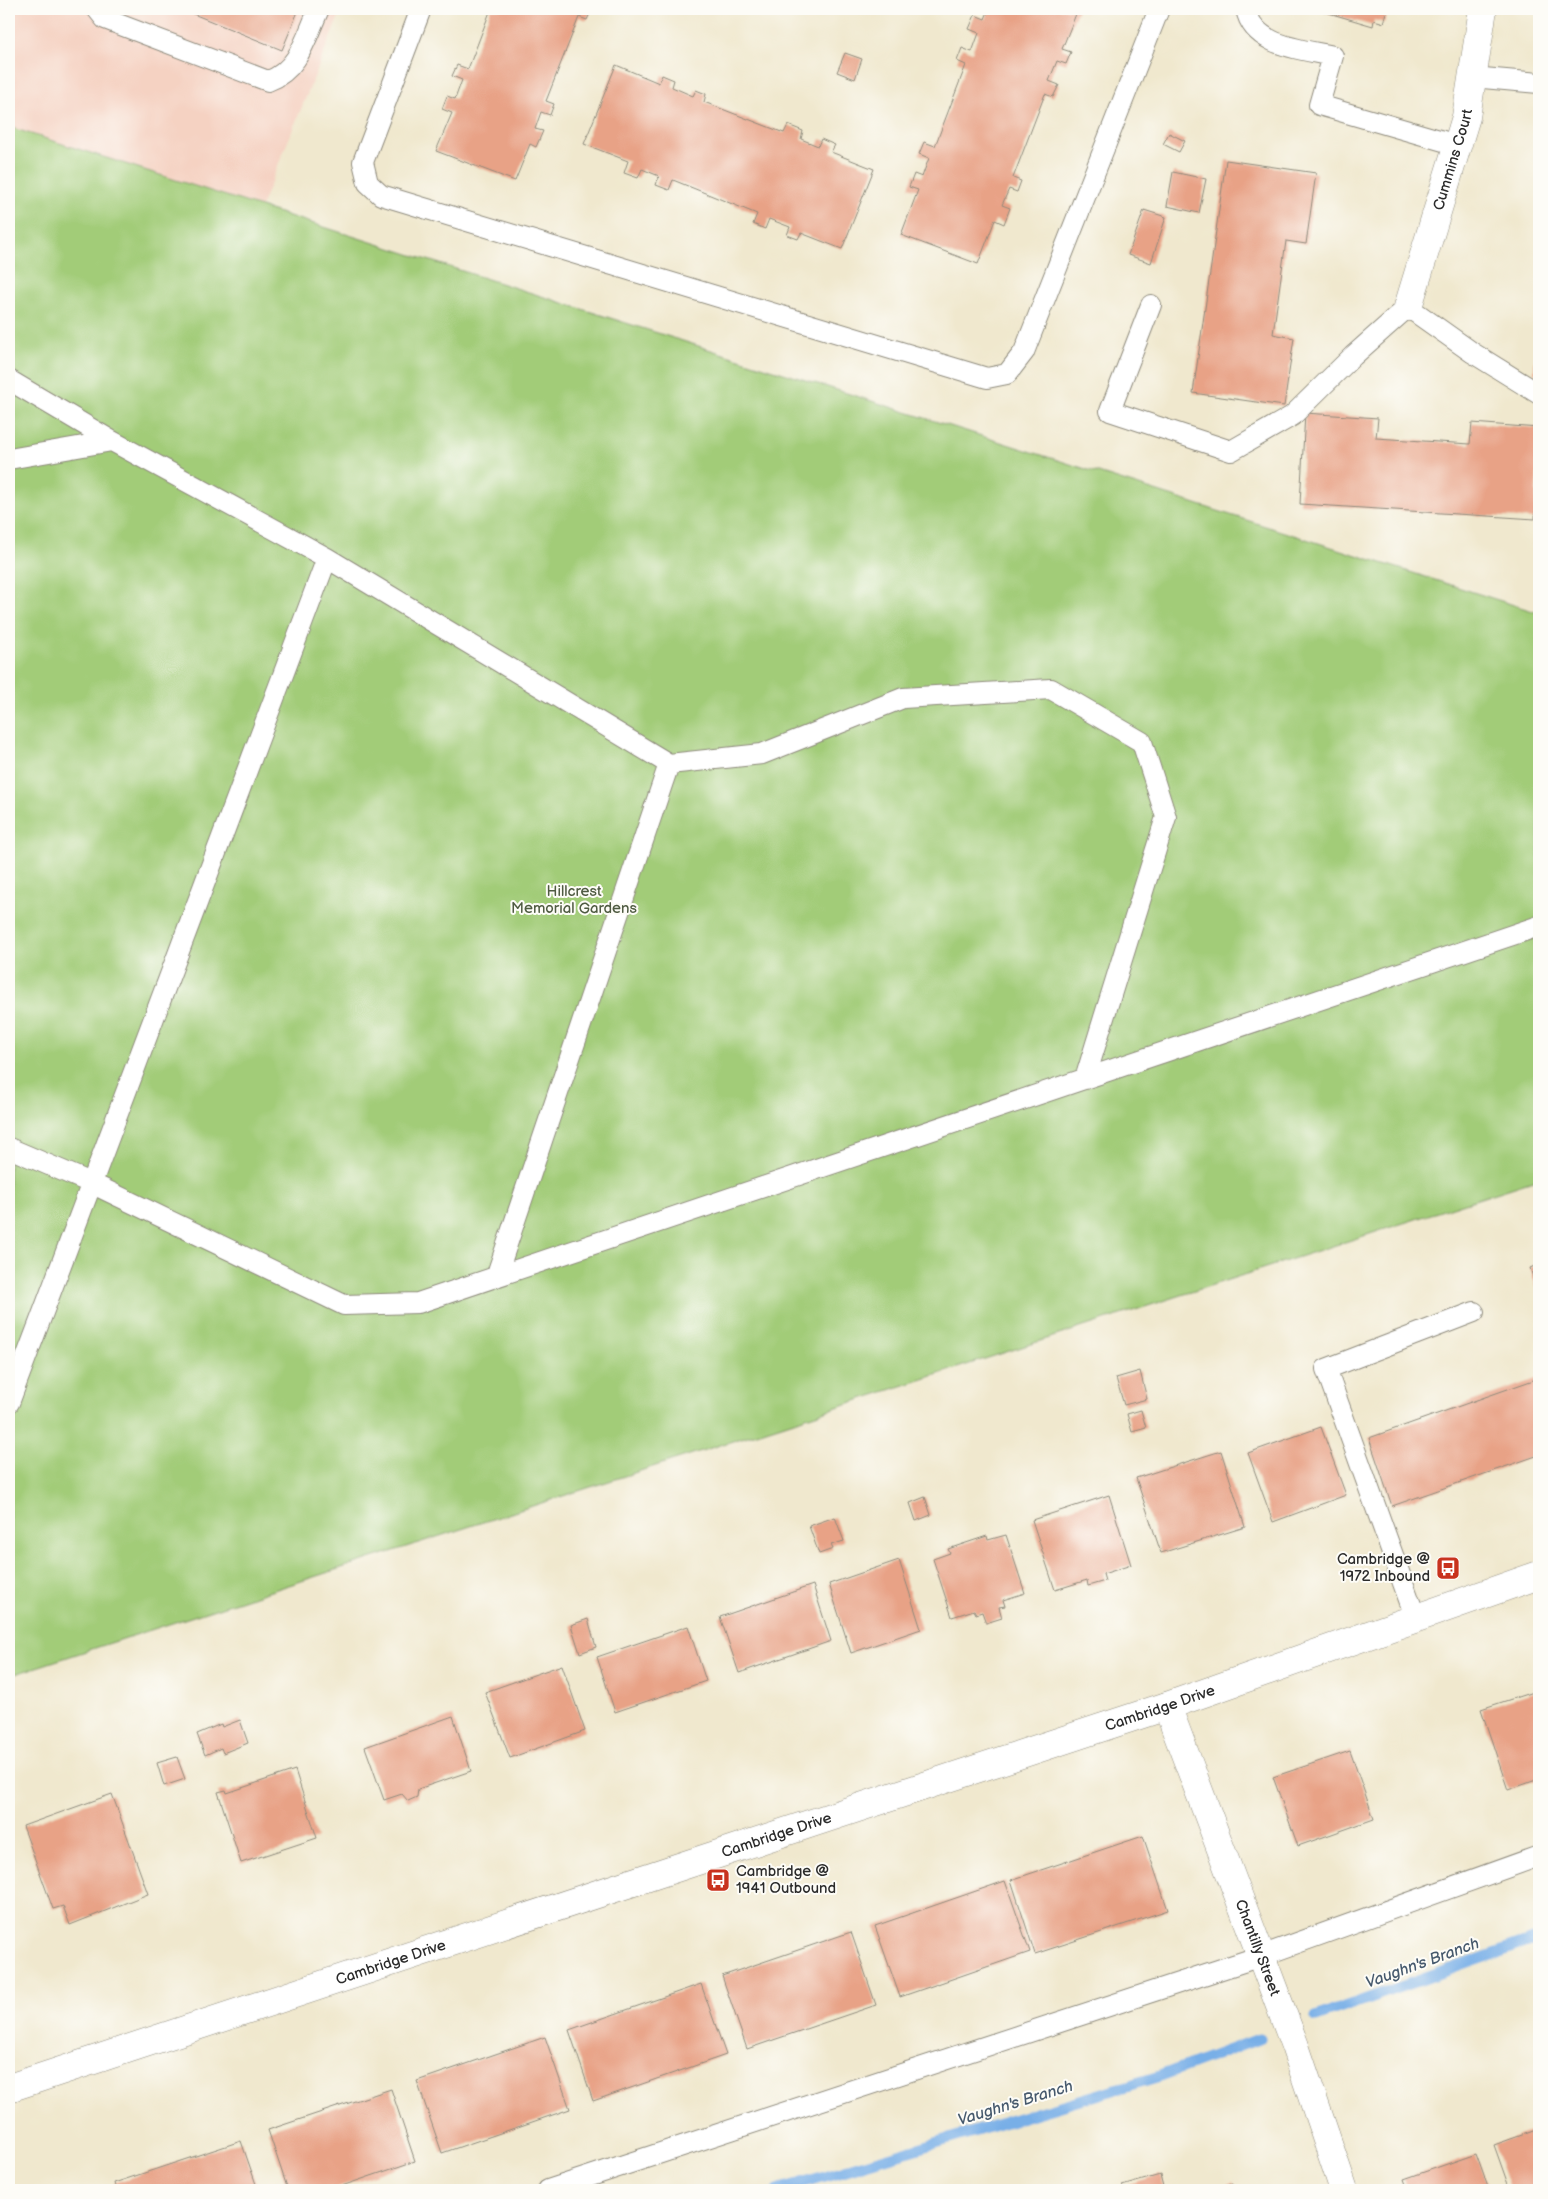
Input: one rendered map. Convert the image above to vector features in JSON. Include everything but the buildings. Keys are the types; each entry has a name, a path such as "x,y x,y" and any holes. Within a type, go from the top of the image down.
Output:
{"street":[{"name":"Cummins Court","path":"1408,307 1466,117 1482,9"},
{"name":"Cambridge Drive","path":"9,2088 1167,1706 1539,1574"},
{"name":"Chantilly Street","path":"1167,1706 1295,2046 1344,2190"}],"lane":[{"path":"97,9 105,20 268,81 281,76 293,65 318,9"},
{"path":"421,9 363,162 368,183 380,195 987,378 1007,374 1024,352 1159,9"},
{"path":"1246,9 1259,33 1278,44 1333,56 1319,105 1457,145"},
{"path":"1472,77 1539,83"},
{"path":"1151,305 1110,411 1231,451 1292,416 1353,356 1408,307 1473,353 1539,394"},
{"path":"9,380 112,441 327,558 669,764 762,754 903,698 1051,689 1142,742 1166,817 1086,1079"},
{"path":"9,459 112,441"},
{"path":"9,1403 327,558"},
{"path":"496,1277 669,764"},
{"path":"9,1148 91,1184 344,1304 418,1303 1539,926"},
{"path":"1416,1619 1326,1369 1474,1312"},
{"path":"548,2190 1261,1956 1539,1856"}],"shaded area":[{"path":"9,9 342,9 261,207 9,127"}],"green space":[{"name":"Hillcrest Memorial Gardens","path":"9,127 1539,613 1539,1179 9,1676"}],"waterway":[{"name":"Vaughn's Branch","path":"1316,2017 1539,1938"},
{"name":"Vaughn's Branch","path":"778,2190 1160,2076 1259,2039"}],"place":[{"name":"Cambridge @ 1972 Inbound","path":"1448,1568"},
{"name":"Cambridge @ 1941 Outbound","path":"718,1880"}]}
